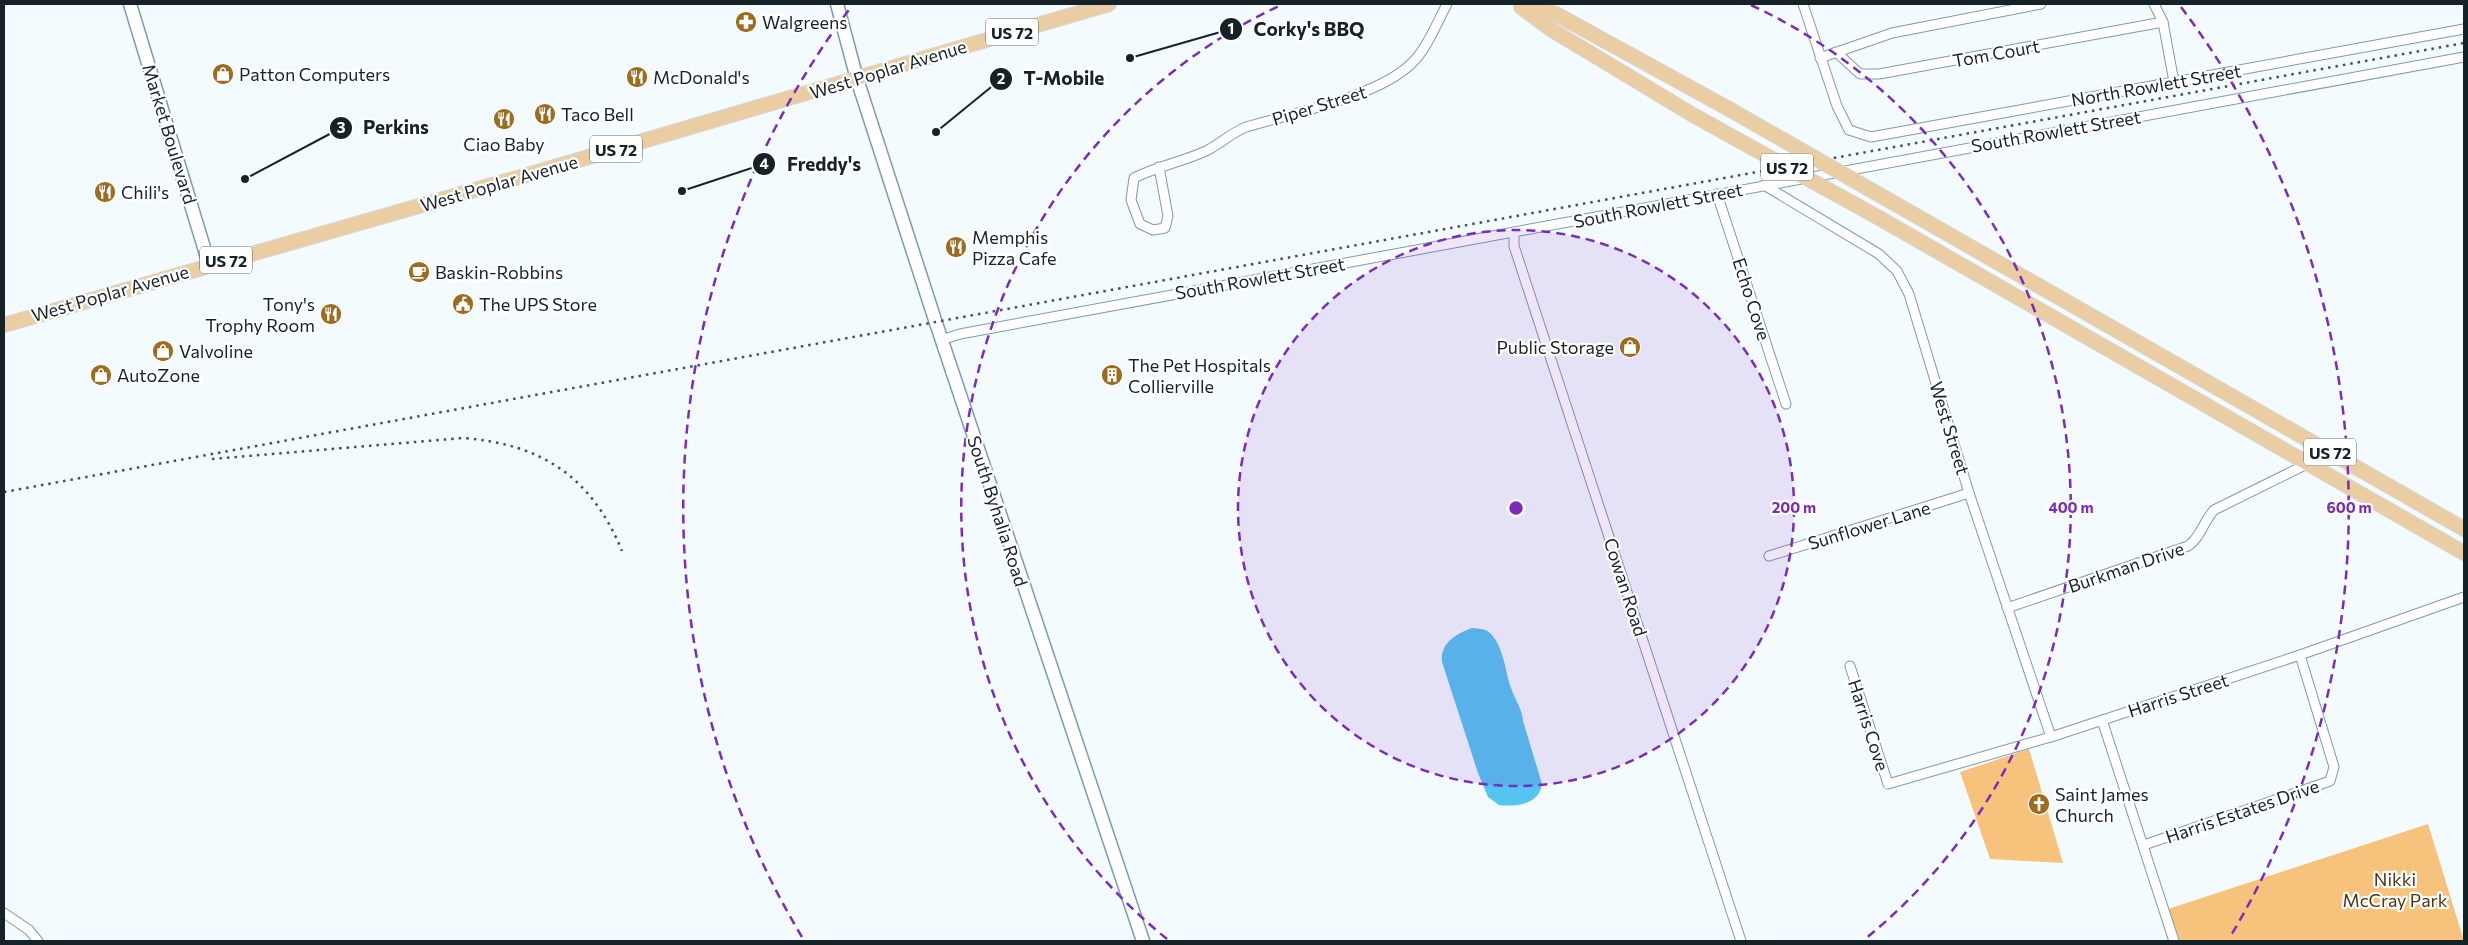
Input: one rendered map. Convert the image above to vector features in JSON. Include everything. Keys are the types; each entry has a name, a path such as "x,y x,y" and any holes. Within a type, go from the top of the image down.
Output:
{"main road":[{"name":"Market Boulevard","path":"130,4 209,264"},
{"name":"South Byhalia Road","path":"836,4 857,79 941,340 1143,941"},
{"name":"West Poplar Avenue","path":"4,324 209,264 448,198 1109,4"},
{"name":"US 72","path":"1516,4 1552,30 1694,115 1881,219 2464,553"},
{"name":"US 72","path":"1522,4 1556,14 1728,109 2464,529"},
{"path":"2143,369 2156,353"}],"street":[{"name":"Piper Street","path":"1159,167 1168,216 1165,228 1153,230 1140,224 1131,200 1134,178 1159,167 1207,150 1229,135 1246,127 1357,95 1387,83 1413,62 1447,4"},
{"path":"1803,4 1820,58 1892,33 2042,4"},
{"path":"2154,4 2163,22 2174,82"},
{"name":"Tom Court","path":"1836,52 1860,74 1879,74 2163,22"},
{"name":"North Rowlett Street","path":"1820,58 1837,106 1848,130 1871,137 2464,29"},
{"name":"South Rowlett Street","path":"941,340 960,334 2464,57"},
{"name":"West Street","path":"1764,185 1880,254 1897,271 1909,294 1969,493 2052,737"},
{"name":"Echo Cove","path":"1717,194 1786,404"},
{"name":"Cowan Road","path":"1514,232 1517,255 1741,941"},
{"name":"Burkman Drive","path":"2007,608 2188,546 2197,540 2206,520 2214,510 2307,464"},
{"name":"Sunflower Lane","path":"1769,556 1969,493"},
{"name":"Harris Street","path":"1888,784 2052,737 2300,656 2464,597"},
{"name":"Harris Estates Drive","path":"2144,845 2330,781 2334,767 2300,656"},
{"name":"Harris Cove","path":"1850,666 1888,784"},
{"path":"2102,720 2174,941"},
{"path":"4,912 29,930 38,941"}],"green space":[{"path":"2029,749 2063,863 1990,859 1960,772"},
{"name":"Nikki McCray Park","path":"2428,824 2464,941 2168,941 2159,912"}],"water":[{"path":"1472,628 1486,630 1495,639 1521,712 1542,784 1536,796 1526,803 1512,806 1499,805 1488,797 1478,773 1442,662 1442,655 1446,644 1455,636"}],"railway":[{"path":"4,492 2464,43"},
{"path":"212,459 463,438 492,442 517,448 541,457 561,469 580,485 596,503 610,525 622,551"}],"place":[{"name":"Walgreens","path":"746,22"},
{"name":"Corky's BBQ","path":"1130,58"},
{"name":"Patton Computers","path":"223,74"},
{"name":"McDonald's","path":"637,77"},
{"name":"Taco Bell","path":"545,114"},
{"name":"Ciao Baby","path":"504,119"},
{"name":"T-Mobile","path":"936,132"},
{"name":"Perkins","path":"245,179"},
{"name":"Freddy's","path":"682,191"},
{"name":"Chili's","path":"105,192"},
{"name":"Memphis Pizza Cafe","path":"956,247"},
{"name":"Baskin-Robbins","path":"419,272"},
{"name":"The UPS Store","path":"463,304"},
{"name":"Tony's Trophy Room","path":"331,314"},
{"name":"Public Storage","path":"1630,347"},
{"name":"Valvoline","path":"163,351"},
{"name":"AutoZone","path":"101,375"},
{"name":"The Pet Hospitals Collierville","path":"1112,375"},
{"name":"Saint James Church","path":"2039,804"}]}
